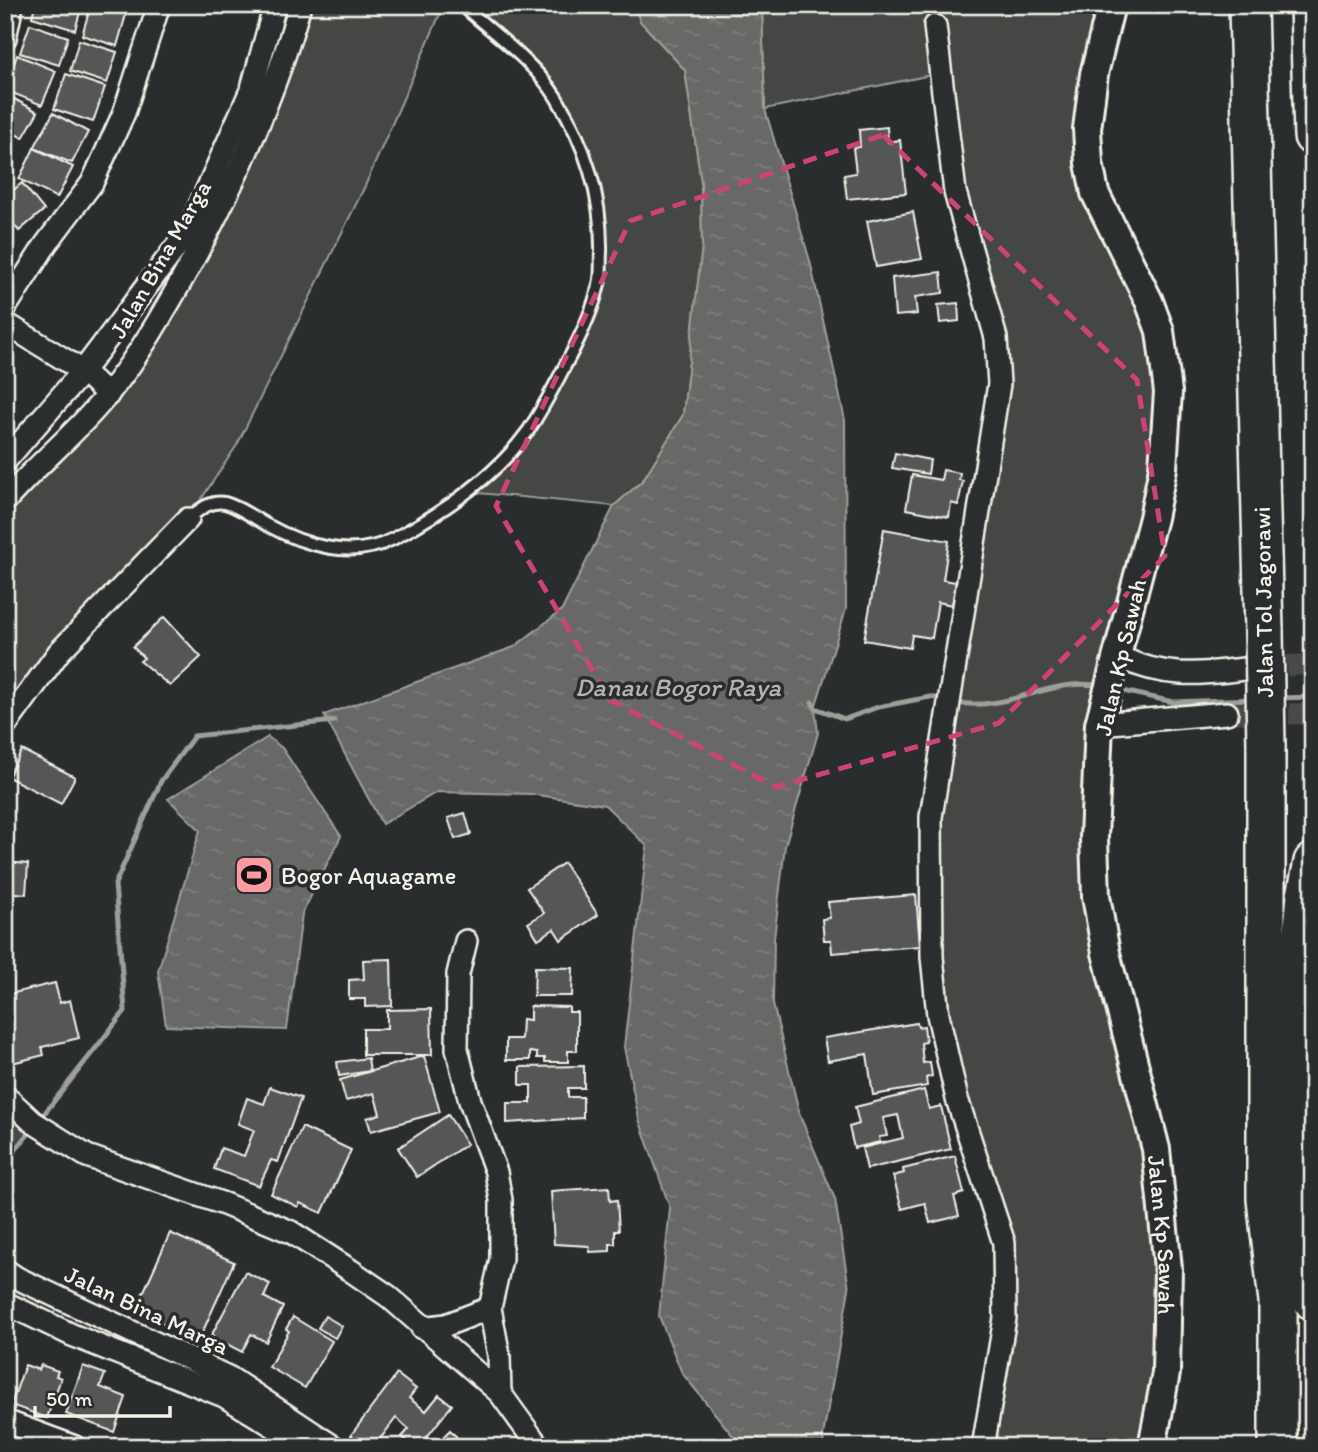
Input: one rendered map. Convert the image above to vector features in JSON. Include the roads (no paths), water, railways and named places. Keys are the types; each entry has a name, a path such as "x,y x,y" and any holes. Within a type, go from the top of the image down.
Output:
{"highway":[{"name":"Jalan Tol Jagorawi","path":"1248,5 1266,746 1266,1199"},
{"path":"1309,5 1313,136"},
{"path":"1313,862 1306,896 1298,980 1296,1065 1297,1200 1313,1301"},
{"path":"1262,1447 1261,1234 1266,1199"},
{"path":"1266,1199 1278,1301 1278,1447"}],"street":[{"path":"5,38 12,5"},
{"path":"5,309 46,244 92,183 124,113 159,5"},
{"name":"Jalan Bina Marga","path":"5,461 83,371 189,230 252,88 275,5"},
{"name":"Jalan Bina Marga","path":"5,501 108,394 165,309 218,215 265,112 283,65 300,5"},
{"name":"Jalan Kp Sawah","path":"1111,5 1094,74 1087,129 1089,163 1096,193 1149,301 1160,331 1168,393 1163,468 1117,663 1100,720 1094,838 1096,896 1106,953 1156,1150 1168,1269 1166,1373 1152,1447"},
{"path":"935,26 955,192 996,338 999,384 943,727 931,817 932,957 938,1015 957,1099 1004,1243 1006,1318 983,1447"},
{"path":"5,323 83,371 108,394"},
{"path":"5,726 59,652 188,519"},
{"path":"1117,663 1176,674 1244,669"},
{"path":"1100,720 1227,713"},
{"path":"466,941 458,974 457,1049 470,1101 496,1172 501,1200 500,1259 490,1308 499,1356 500,1393"},
{"path":"5,1096 33,1122 87,1156 224,1205 290,1232 388,1296 500,1393 539,1447"},
{"path":"6,1307 11,1274"},
{"name":"Jalan Bina Marga","path":"11,1274 230,1377 334,1447"},
{"name":"Jalan Bina Marga","path":"6,1307 225,1396 308,1447"},
{"path":"422,1328 446,1325 490,1308"},
{"path":"5,1421 75,1447"}],"lane":[{"path":"188,519 206,505 224,503 280,532 321,546 346,550 373,548 393,539 468,492 527,432 553,390 580,337 600,283 601,229 593,173 575,130 554,94 508,46 462,5"}],"water":[{"name":"Danau Bogor Raya","path":"634,5 762,5 765,109 810,261 845,420 846,609 815,708 818,733 785,846 774,939 773,1004 800,1116 835,1199 849,1289 823,1436 824,1447 742,1447 682,1373 659,1316 670,1208 639,1119 624,1047 647,846 605,805 531,794 437,792 382,824 324,715 514,647 562,610 614,506 643,480 683,415 702,246 701,182 685,70 640,21"},
{"name":"Bogor Aquagame","path":"268,737 282,748 341,836 302,914 287,1030 166,1026 158,971 200,830 168,799"}],"waterway":[{"path":"953,702 991,703 1064,686 1101,686"},
{"path":"1114,689 1173,702 1254,699"},
{"path":"812,702 815,708 845,719 878,707 930,697 944,700"},
{"path":"1277,698 1313,697"},
{"path":"40,1119 125,1011 115,884 161,781 194,736 334,721"},
{"path":"5,1163 34,1127"}],"tunnel":[{"path":"1256,668 1313,664"},
{"path":"1227,713 1313,714"}],"place":[{"name":"Bogor Aquagame","path":"254,875"}]}
